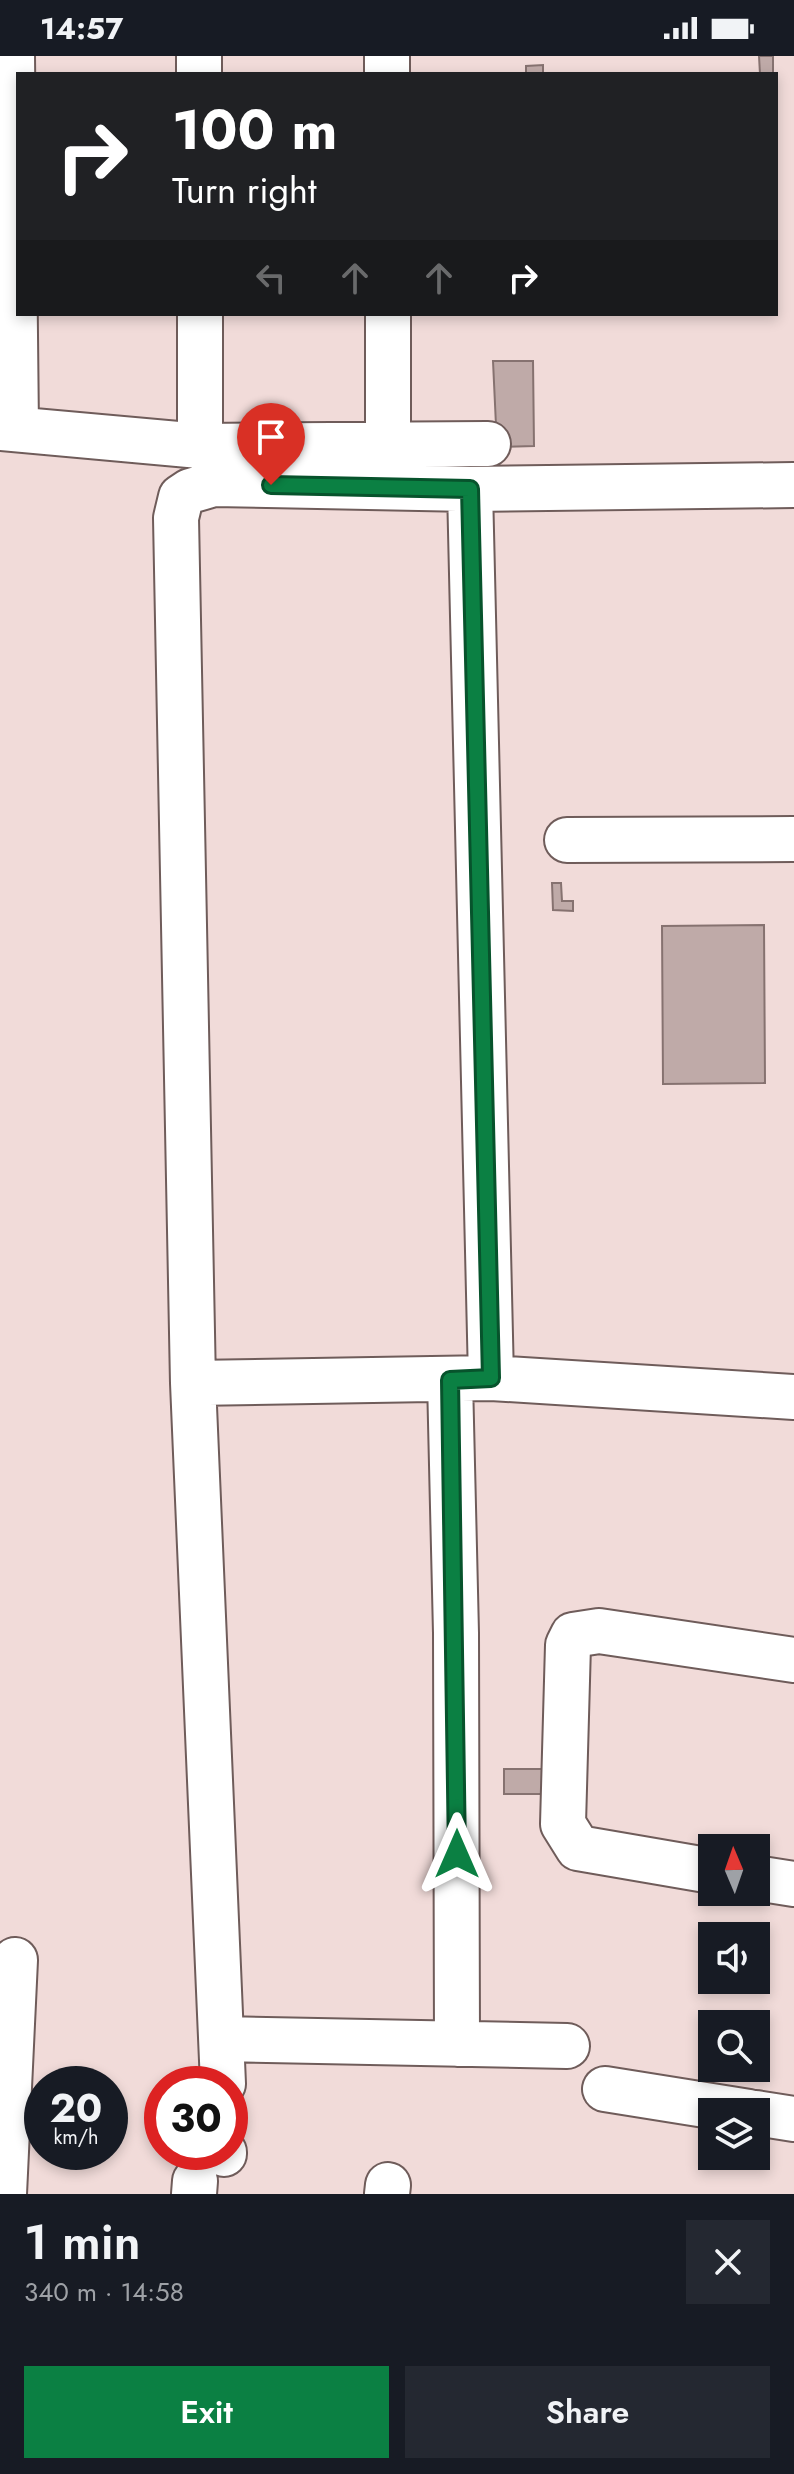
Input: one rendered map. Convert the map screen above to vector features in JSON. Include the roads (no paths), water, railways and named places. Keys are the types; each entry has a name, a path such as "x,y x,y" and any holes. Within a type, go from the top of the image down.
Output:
{"street":[{"path":"12,56 8,428 200,446 488,444"},
{"path":"200,316 200,446"},
{"path":"388,316 388,446"},
{"path":"223,2066 193,1383 176,518 181,497 214,484 470,489 794,485"},
{"path":"457,2044 456,1649 471,1379 470,489"},
{"path":"567,840 794,839"},
{"path":"193,1383 471,1379 794,1397"},
{"path":"698,1869 578,1848 569,1836 563,1824 568,1645 573,1635 599,1631 794,1660"},
{"path":"770,1880 794,1884"},
{"path":"4,2194 15,1960"},
{"path":"223,2039 567,2046"},
{"path":"605,2089 698,2104"},
{"path":"770,2115 794,2119"}]}
